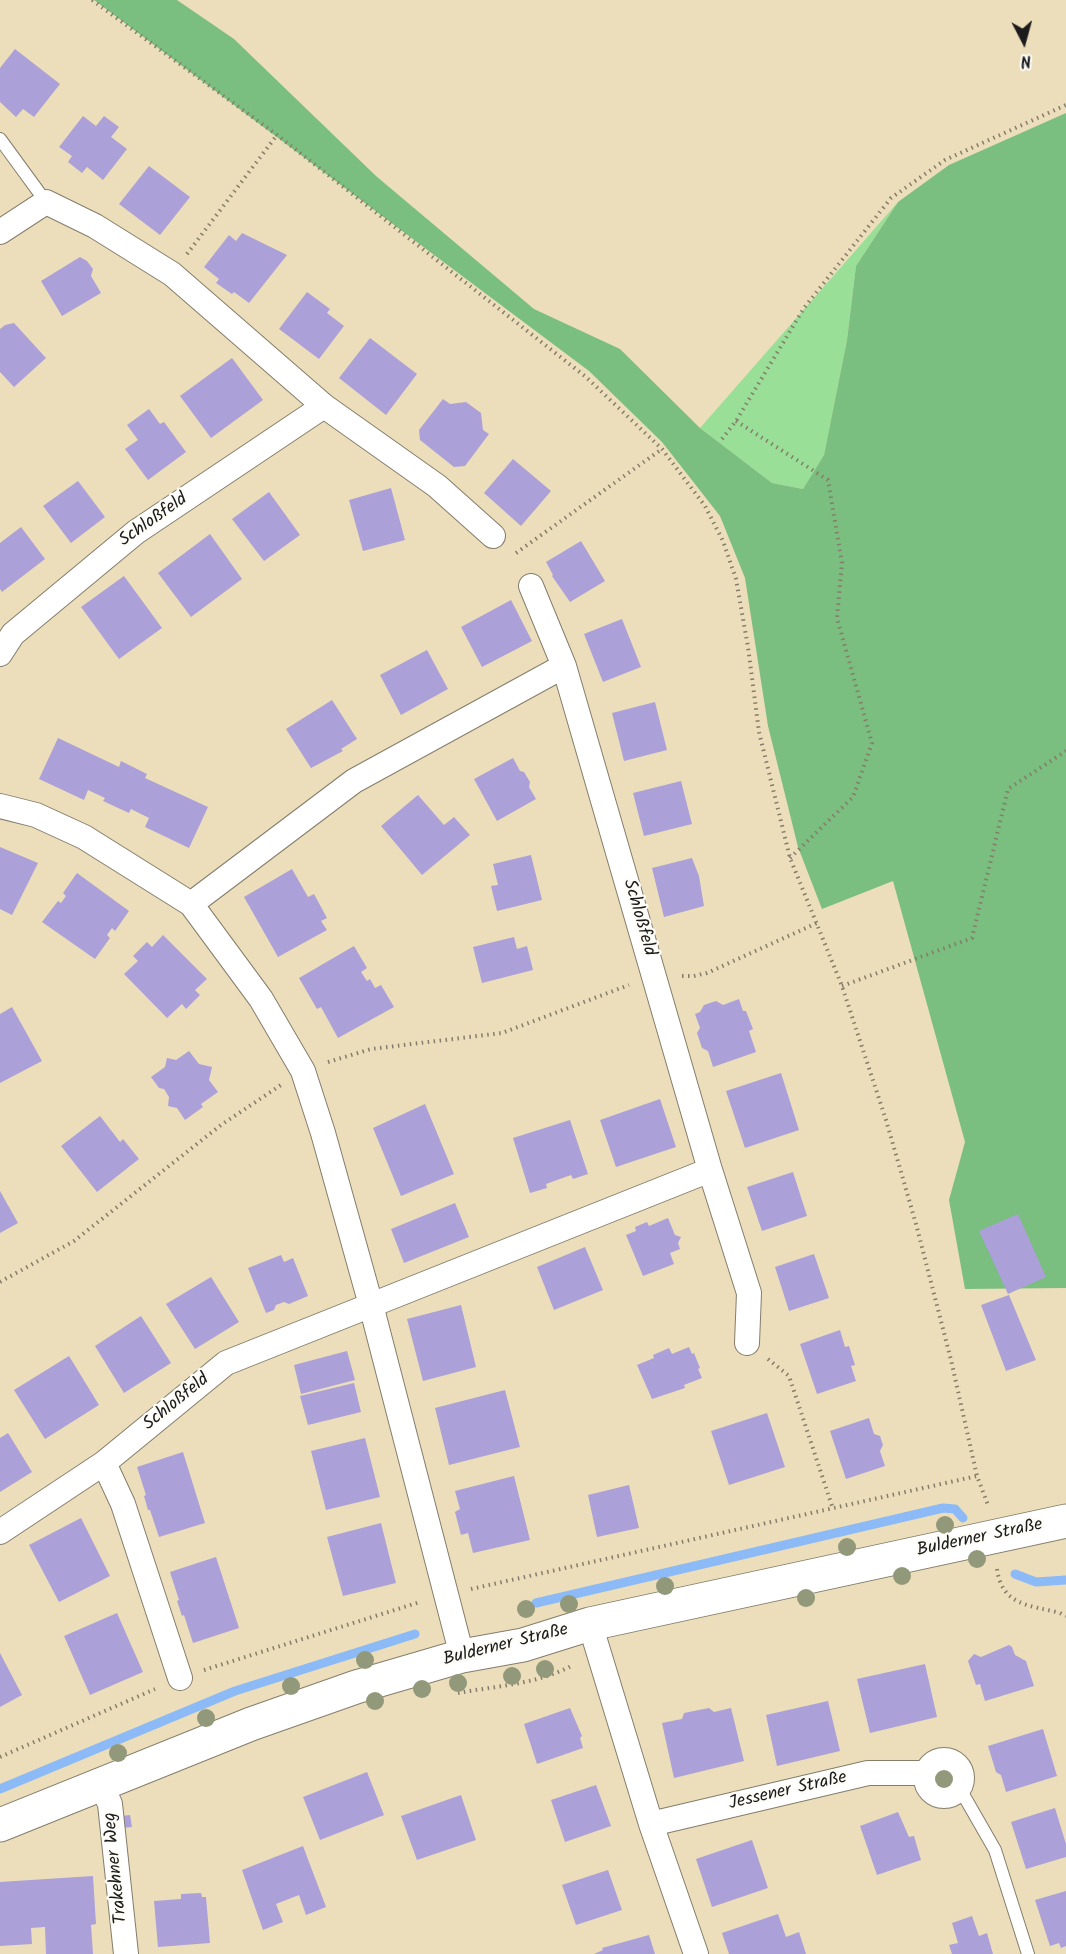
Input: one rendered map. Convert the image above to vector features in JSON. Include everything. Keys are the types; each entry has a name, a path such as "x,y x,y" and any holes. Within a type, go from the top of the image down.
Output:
{"street":[{"path":"0,232 46,202 95,226 172,274 324,406 437,486 493,536"},
{"name":"Schloßfeld","path":"0,654 14,634 136,532 324,406"},
{"name":"Schloßfeld","path":"531,586 564,666 710,1170 749,1293 747,1343"},
{"path":"191,904 354,781 564,666"},
{"path":"0,806 36,815 84,837 191,904 261,999 303,1071 323,1133 371,1305 462,1656"},
{"name":"Schloßfeld","path":"0,1532 104,1463 226,1363 710,1170"},
{"path":"104,1463 123,1504 180,1678"},
{"name":"Bulderner Straße","path":"0,1825 250,1724 356,1687 462,1656 523,1645 590,1624 1066,1521"},
{"path":"590,1624 651,1824 696,1954"},
{"name":"Jessener Straße","path":"651,1824 868,1773 926,1773 926,1782 930,1790 937,1795 953,1794 960,1789"},
{"name":"Trakehner Weg","path":"100,1783 110,1804 126,1954"}],"lane":[{"path":"0,139 46,202"},
{"name":"Jessener Straße","path":"960,1789 995,1851 1028,1954"}],"path":[{"path":"92,0 277,135 586,377 662,449 705,506 723,541 736,579 759,732 790,858 842,986 886,1120 951,1360 977,1476 991,1512"},
{"path":"722,439 736,421 804,308 891,198 945,160 1066,105"},
{"path":"172,274 277,135"},
{"path":"736,421 828,480 842,563 837,618 872,743 853,797 790,858"},
{"path":"493,536 512,556 662,449"},
{"path":"842,986 972,938 1008,789 1066,751"},
{"path":"654,974 694,976 707,974 817,923"},
{"path":"747,1343 789,1376 833,1509"},
{"path":"0,1757 180,1678 445,1594 977,1476"},
{"path":"997,1564 1003,1590 1016,1602 1066,1616"}],"green space":[{"path":"94,0 177,0 234,39 376,176 534,309 620,349 700,428 772,483 803,489 824,455 847,340 856,266 898,202 949,165 1066,113 1066,1288 965,1289 949,1200 965,1142 893,881 822,909 798,847 768,726 745,578 720,516 662,442 589,371"},
{"path":"898,202 856,266 847,340 824,455 803,489 772,483 700,428"}],"building":[{"path":"15,49 60,84 34,117 23,109 16,117 0,102 0,68"},
{"path":"83,116 96,126 104,116 119,127 111,137 127,149 103,180 87,167 82,173 68,162 72,156 59,147"},
{"path":"149,166 190,197 160,235 119,204"},
{"path":"242,233 287,255 249,303 216,283 219,279 204,267 229,235 236,241"},
{"path":"80,257 87,261 93,269 91,276 101,293 62,316 41,281"},
{"path":"307,292 330,309 327,313 344,326 319,359 279,329"},
{"path":"14,323 46,358 14,387 0,372 0,329"},
{"path":"370,338 417,374 386,415 339,378"},
{"path":"232,358 263,400 211,438 180,396"},
{"path":"443,399 450,404 466,402 481,413 483,430 489,434 465,466 454,467 420,440 419,430"},
{"path":"149,409 160,424 164,422 186,452 148,480 125,449 138,440 127,425"},
{"path":"513,459 551,491 521,526 484,493"},
{"path":"78,481 105,517 71,543 43,506"},
{"path":"391,488 405,540 363,551 349,500"},
{"path":"269,492 300,535 264,561 232,519"},
{"path":"21,527 45,559 2,592 0,589 0,543"},
{"path":"210,534 242,579 191,617 158,573"},
{"path":"581,541 605,581 570,602 552,576 546,562"},
{"path":"124,576 162,628 119,659 81,607"},
{"path":"511,600 532,641 482,667 461,627"},
{"path":"622,619 641,667 603,682 584,634"},
{"path":"427,650 448,689 401,715 380,675"},
{"path":"332,700 357,739 341,749 343,751 311,768 286,729"},
{"path":"655,702 667,750 624,761 612,713"},
{"path":"58,738 119,767 121,761 147,774 145,778 208,807 189,848 145,827 149,818 131,809 129,813 103,801 105,798 88,790 84,800 39,779"},
{"path":"513,758 520,771 524,772 530,782 529,787 536,799 497,821 474,779"},
{"path":"681,781 692,824 644,836 633,793"},
{"path":"418,795 444,825 454,817 470,835 422,875 381,826"},
{"path":"0,847 38,863 12,915 0,909"},
{"path":"531,855 542,900 497,911 491,886 498,885 493,864"},
{"path":"692,858 699,876 704,906 664,917 652,868"},
{"path":"292,869 308,897 314,894 327,918 321,921 327,930 278,957 244,897"},
{"path":"77,873 129,911 115,931 112,928 107,935 110,938 95,959 42,922 58,901 61,903 66,896 63,893"},
{"path":"163,935 207,979 195,990 200,995 186,1009 182,1004 167,1018 124,974 138,961 133,956 147,942 152,947"},
{"path":"514,937 517,949 527,946 533,970 482,983 473,947"},
{"path":"354,946 367,968 361,972 367,981 370,979 375,988 381,985 394,1007 338,1038 321,1007 317,1009 299,978"},
{"path":"739,999 753,1029 749,1031 756,1052 713,1067 708,1051 702,1048 697,1033 700,1028 695,1014 700,1012 704,1005 716,1001 723,1005"},
{"path":"12,1007 42,1061 0,1083 0,1014"},
{"path":"189,1051 199,1064 212,1067 209,1080 218,1092 201,1104 203,1107 185,1120 177,1108 168,1106 169,1097 151,1077 165,1067 167,1058 176,1060"},
{"path":"781,1073 799,1130 745,1148 726,1091"},
{"path":"660,1099 676,1147 616,1167 600,1120"},
{"path":"425,1104 454,1174 401,1196 373,1128"},
{"path":"100,1116 120,1142 123,1139 139,1159 97,1192 61,1146"},
{"path":"570,1120 588,1174 573,1179 571,1175 546,1184 547,1188 530,1193 513,1138"},
{"path":"793,1172 807,1216 762,1231 747,1187"},
{"path":"0,1191 18,1223 0,1233"},
{"path":"455,1203 469,1237 404,1263 391,1229"},
{"path":"1018,1214 1046,1277 1008,1294 979,1231"},
{"path":"668,1218 675,1235 681,1237 678,1243 680,1249 670,1253 674,1264 643,1276 626,1235 636,1231 635,1227 647,1222 649,1226"},
{"path":"585,1247 603,1290 554,1310 537,1267"},
{"path":"814,1254 829,1298 789,1311 775,1267"},
{"path":"281,1255 284,1262 293,1258 308,1296 289,1304 284,1302 276,1305 274,1310 266,1313 248,1268"},
{"path":"211,1277 239,1322 195,1349 166,1304"},
{"path":"1009,1295 1036,1360 1006,1371 981,1305"},
{"path":"461,1305 476,1367 423,1381 407,1319"},
{"path":"141,1316 171,1363 124,1393 95,1346"},
{"path":"840,1330 845,1347 849,1346 855,1365 851,1366 856,1381 817,1394 800,1344"},
{"path":"689,1347 692,1354 694,1353 702,1378 684,1385 685,1388 652,1399 637,1365 669,1348 672,1354"},
{"path":"347,1351 355,1380 301,1394 294,1365"},
{"path":"69,1356 99,1405 45,1439 14,1390"},
{"path":"354,1383 361,1412 308,1425 300,1396"},
{"path":"505,1390 520,1447 449,1465 435,1408"},
{"path":"767,1413 785,1467 729,1485 711,1431"},
{"path":"869,1418 874,1434 880,1436 883,1445 880,1451 885,1466 846,1479 830,1431"},
{"path":"8,1433 32,1472 0,1492 0,1438"},
{"path":"365,1438 380,1497 326,1510 311,1451"},
{"path":"183,1452 205,1523 159,1537 150,1510 148,1510 137,1467"},
{"path":"514,1476 530,1540 473,1553 468,1533 461,1535 455,1512 460,1509 455,1491"},
{"path":"629,1485 639,1528 597,1537 588,1495"},
{"path":"81,1518 110,1576 59,1602 29,1545"},
{"path":"381,1523 396,1583 343,1596 327,1537"},
{"path":"216,1557 239,1628 193,1643 177,1601 179,1600 170,1572"},
{"path":"117,1613 143,1672 90,1695 64,1636"},
{"path":"1009,1645 1015,1655 1026,1661 1034,1686 985,1701 980,1684 976,1685 968,1661 974,1654 981,1657"},
{"path":"0,1653 22,1695 0,1707"},
{"path":"925,1664 937,1717 870,1733 857,1679"},
{"path":"828,1701 840,1751 777,1766 766,1715"},
{"path":"570,1708 582,1736 580,1738 583,1748 537,1764 524,1724"},
{"path":"709,1708 714,1712 731,1708 744,1761 674,1778 662,1723 682,1719 684,1713"},
{"path":"1043,1729 1057,1776 1006,1792 1001,1775 996,1772 988,1746"},
{"path":"367,1772 384,1815 320,1840 303,1797"},
{"path":"596,1785 611,1826 565,1842 551,1800"},
{"path":"461,1795 476,1840 417,1860 401,1816"},
{"path":"1055,1808 1066,1844 1066,1857 1026,1869 1011,1822"},
{"path":"898,1812 909,1837 914,1836 921,1860 877,1875 860,1826"},
{"path":"130,1815 132,1827 122,1828 121,1816"},
{"path":"752,1840 768,1888 712,1907 696,1859"},
{"path":"303,1846 326,1907 306,1915 299,1895 276,1904 283,1922 263,1930 242,1870"},
{"path":"608,1870 622,1910 576,1925 562,1885"},
{"path":"93,1876 96,1924 91,1925 93,1954 46,1954 45,1927 31,1928 32,1944 0,1946 0,1882"},
{"path":"1066,1891 1066,1946 1061,1948 1059,1943 1050,1946 1035,1900"},
{"path":"201,1893 202,1897 206,1897 210,1943 158,1947 154,1901 181,1899 181,1894"},
{"path":"778,1914 786,1937 799,1932 806,1954 729,1954 722,1933"},
{"path":"972,1916 979,1936 987,1933 993,1954 952,1954 949,1945 958,1943 952,1923"},
{"path":"649,1935 655,1954 594,1954 603,1950 602,1948"}],"waterway":[{"path":"536,1603 943,1508 955,1509 963,1518"},
{"path":"1015,1574 1036,1582 1066,1580"},
{"path":"0,1789 235,1691 415,1634"}]}
